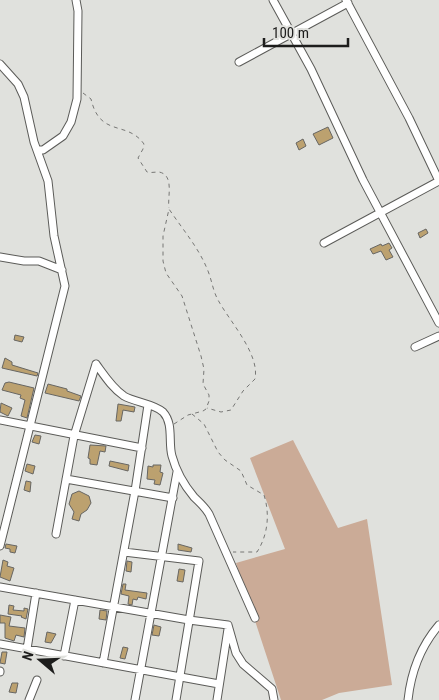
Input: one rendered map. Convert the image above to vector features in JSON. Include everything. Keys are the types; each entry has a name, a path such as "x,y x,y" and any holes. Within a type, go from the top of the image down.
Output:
{"street":[{"path":"37,150 47,148 68,130 77,100 78,10 76,0"},
{"path":"274,0 380,213 439,323"},
{"path":"239,62 347,2 409,118 439,181 324,243"},
{"path":"0,64 18,84 24,97 37,150 48,181 54,236 65,286 0,546"},
{"path":"0,257 24,261 39,261 62,270"},
{"path":"414,348 439,336"},
{"path":"56,534 74,436 96,364 116,390 131,399 161,410 169,423 171,455 177,472 193,496 204,506 209,514 254,618"},
{"path":"103,663 135,491 148,405"},
{"path":"0,420 142,448"},
{"path":"135,700 177,472"},
{"path":"66,479 173,498"},
{"path":"124,552 199,560 176,700"},
{"path":"0,587 151,614 228,625"},
{"path":"27,649 36,593"},
{"path":"64,656 75,600"},
{"path":"217,700 228,625"},
{"path":"228,625 236,653 243,664 272,689 274,700"},
{"path":"408,700 411,675 431,634 439,625"},
{"path":"0,644 220,684"},
{"path":"29,700 37,680"}],"path":[{"path":"77,92 87,94 91,99 94,110 109,125 132,132 142,141 144,144 143,149 138,158 147,172 160,172 167,177 169,209 163,236 163,261 166,272 182,296 201,356 204,369 203,384 208,395 206,408 200,413 182,418 175,424 169,423"},
{"path":"169,209 191,238 209,272 217,299 255,363 255,379 243,391 231,410 222,412 206,408"},
{"path":"192,414 204,424 218,452 225,460 241,471 246,486 264,495 267,504 268,526 257,552 225,551"}],"shaded area":[{"path":"293,440 338,528 367,519 392,685 339,693 322,700 281,700 236,563 285,549 250,458"}],"building":[{"path":"328,127 333,138 319,145 313,134"},
{"path":"303,139 306,146 299,150 296,143"},
{"path":"426,229 428,233 420,238 418,233"},
{"path":"389,243 392,248 389,250 393,257 386,260 381,251 373,254 370,249 381,244 382,246"},
{"path":"15,335 24,337 22,342 14,340"},
{"path":"5,358 12,362 12,365 38,373 37,376 2,368"},
{"path":"9,382 34,388 27,418 21,416 25,400 20,398 21,395 2,390 5,383"},
{"path":"48,384 67,389 67,391 81,396 79,401 45,393"},
{"path":"1,403 12,408 8,416 0,412"},
{"path":"118,404 135,407 134,412 123,410 121,421 116,421"},
{"path":"35,435 41,436 39,444 32,442"},
{"path":"90,445 106,446 105,452 100,451 97,465 90,464 90,459 88,458"},
{"path":"110,461 129,465 128,471 109,466"},
{"path":"27,464 35,466 33,474 25,471"},
{"path":"153,465 161,465 160,472 163,473 160,485 154,484 155,480 147,479 148,466 153,467"},
{"path":"26,481 31,482 30,492 24,490"},
{"path":"79,491 89,496 91,503 87,510 81,514 79,521 72,519 74,512 69,504 72,494"},
{"path":"6,544 17,546 15,553 5,548"},
{"path":"178,544 192,548 191,552 178,550"},
{"path":"3,560 8,562 7,566 14,568 10,581 0,577"},
{"path":"127,561 132,562 131,572 126,571"},
{"path":"179,569 185,570 183,582 177,581"},
{"path":"123,584 126,584 125,590 147,593 146,599 138,597 137,600 133,599 132,605 128,604 129,596 121,594"},
{"path":"9,605 14,606 13,610 24,611 24,608 28,609 26,619 22,616 8,614"},
{"path":"100,610 107,611 106,620 99,619"},
{"path":"0,615 11,617 9,626 25,628 24,637 16,635 14,641 5,638 5,623 0,623"},
{"path":"154,625 161,627 159,636 152,635"},
{"path":"47,632 56,634 51,643 45,642"},
{"path":"123,647 128,648 125,659 120,658"},
{"path":"2,652 7,652 5,664 0,663"},
{"path":"12,683 18,683 16,693 9,692"}]}
